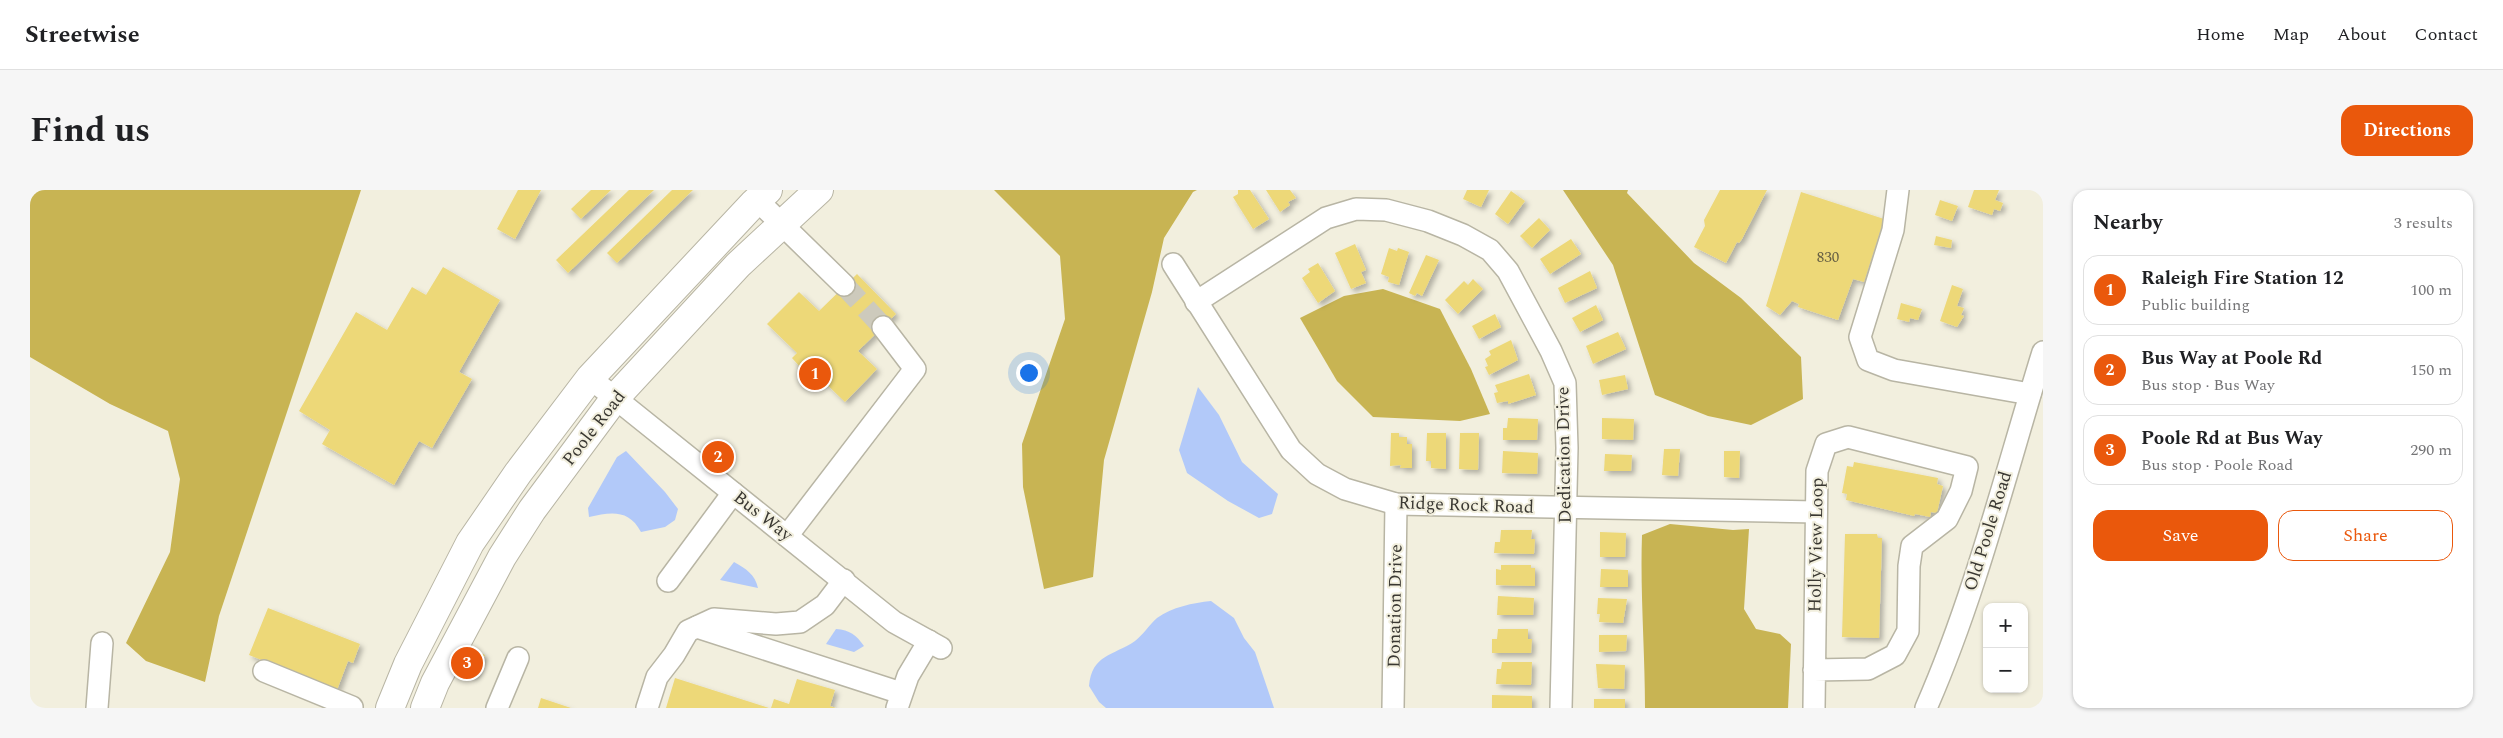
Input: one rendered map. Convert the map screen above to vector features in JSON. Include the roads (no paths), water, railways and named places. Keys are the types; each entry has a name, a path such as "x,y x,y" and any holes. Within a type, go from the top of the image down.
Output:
{"main road":[{"name":"Poole Road","path":"425,708 435,683 502,556 532,510 615,398 738,265 819,190"},
{"name":"Poole Road","path":"390,708 408,664 470,543 518,473 590,378 763,195"}],"street":[{"path":"1898,190 1893,230 1860,337 1868,360 1894,370 2030,394"},
{"path":"763,195 781,225 844,285"},
{"name":"Dedication Drive","path":"1196,302 1326,218 1356,209 1386,210 1428,221 1463,235 1490,250 1508,271 1551,351 1565,383 1567,416 1561,708"},
{"name":"Ridge Rock Road","path":"1173,264 1291,450 1317,474 1345,489 1396,504 1816,512"},
{"path":"787,536 915,369 883,327"},
{"name":"Old Poole Road","path":"1926,708 1943,669 1963,614 2043,352"},
{"name":"Bus Way","path":"590,378 894,622 935,644 908,676 898,701"},
{"name":"Holly View Loop","path":"1814,670 1868,669 1895,655 1908,631 1909,566 1912,546 1947,519 1961,491 1967,467 1848,438 1826,444 1817,471 1816,512 1814,670 1814,708"},
{"path":"668,581 733,493"},
{"name":"Donation Drive","path":"1393,708 1396,504"},
{"path":"647,708 656,677 674,655 688,631 714,619 776,624 800,622 825,605 844,580"},
{"path":"697,627 898,701"},
{"path":"97,708 102,643"},
{"path":"497,708 518,658"},
{"path":"264,671 352,707"}],"water":[{"path":"1198,387 1219,415 1242,462 1278,494 1272,514 1259,518 1228,501 1187,473 1179,450"},
{"path":"626,451 665,492 678,509 675,520 665,527 641,532 631,519 619,514 612,513 589,517 588,508 617,457"},
{"path":"734,562 752,575 758,588 720,580"},
{"path":"1211,601 1234,618 1244,638 1255,652 1274,708 1106,708 1099,702 1089,686 1091,675 1099,662 1135,641 1163,614 1183,606"},
{"path":"836,629 852,634 864,646 854,652 826,644"}],"tunnel":[{"path":"844,285 883,327"}],"place":[{"name":"Raleigh Fire Station 12","path":"815,374"},
{"name":"Bus Way at Poole Rd","path":"718,457"},
{"name":"Poole Rd at Bus Way","path":"467,663"}]}
